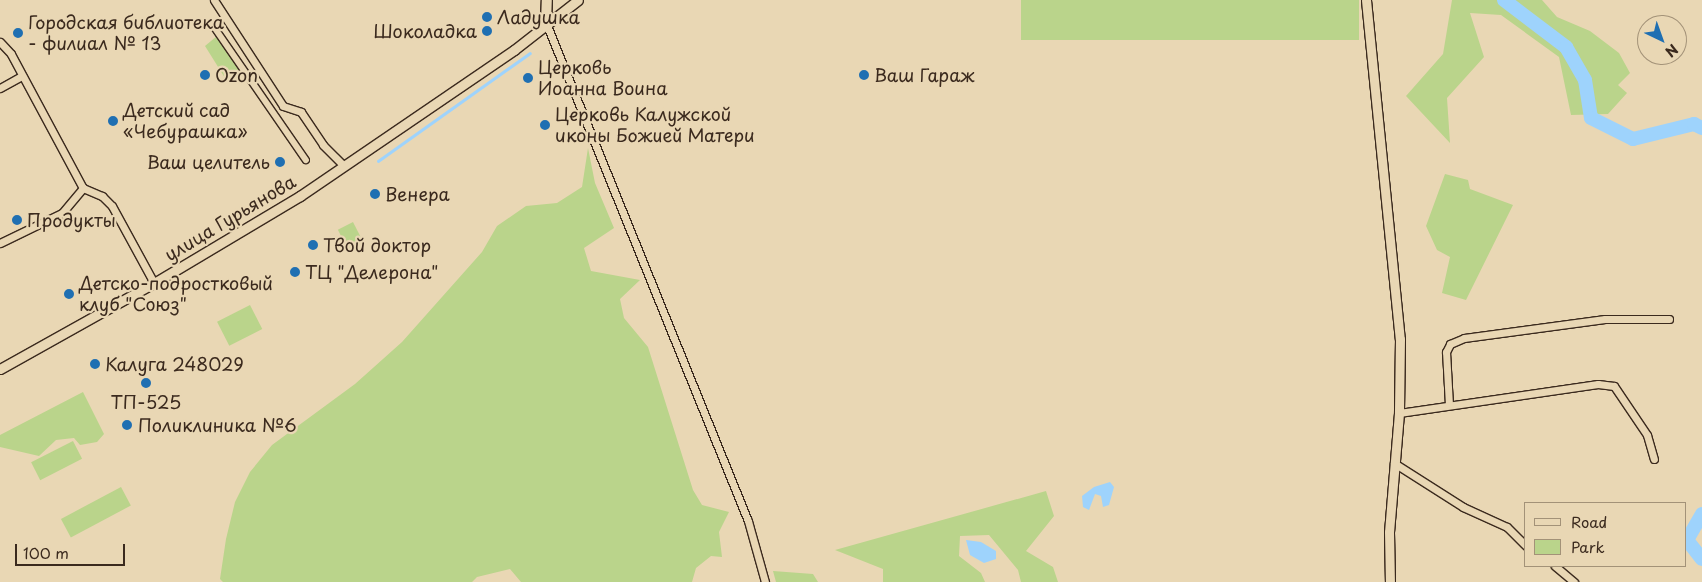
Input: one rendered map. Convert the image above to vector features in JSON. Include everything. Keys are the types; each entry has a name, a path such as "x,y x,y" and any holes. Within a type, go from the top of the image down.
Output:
{"main road":[{"path":"546,23 547,0"}],"street":[{"path":"214,0 284,106 301,112 323,144 343,165"},
{"name":"улица Гурьянова","path":"0,369 253,225 514,50 546,23 578,0"},
{"path":"1366,0 1400,339 1390,582"},
{"path":"546,23 748,521 765,582"},
{"path":"213,25 306,160"},
{"path":"0,42 12,54 22,76 84,188 102,196 112,206 154,283"},
{"path":"0,88 22,76"},
{"path":"0,243 62,212 84,188"},
{"path":"1449,405 1446,352 1450,344 1464,338 1605,319 1669,319"},
{"path":"1398,413 1598,384 1614,386 1647,435 1654,459"},
{"path":"1394,463 1463,507 1507,527 1524,544"},
{"path":"1556,567 1574,582"}],"green space":[{"path":"1021,0 1359,0 1359,40 1021,40"},
{"path":"1452,0 1542,0 1557,17 1590,31 1619,53 1630,73 1618,85 1627,93 1608,114 1571,115 1559,57 1501,15 1470,13 1484,57 1447,98 1450,143 1406,96 1443,54"},
{"path":"217,36 240,69 225,78 205,46"},
{"path":"588,148 595,183 614,228 584,248 591,271 640,280 620,299 624,318 648,347 693,490 702,505 729,512 719,532 722,557 711,556 696,568 692,582 521,582 510,569 477,577 472,582 223,582 220,579 226,539 235,502 250,472 272,445 355,384 402,342 482,252 497,226 526,206 557,203 582,187"},
{"path":"1445,174 1468,180 1470,189 1513,205 1466,300 1442,293 1450,257 1437,250 1426,226"},
{"path":"353,222 365,246 350,254 338,230"},
{"path":"250,305 262,329 229,346 217,322"},
{"path":"83,392 104,434 97,442 80,445 74,438 56,440 39,456 0,447 0,435"},
{"path":"73,441 82,459 40,480 31,462"},
{"path":"121,487 131,506 71,537 61,519"},
{"path":"1046,491 1054,516 1026,551 1053,567 1058,582 1021,582 1018,570 989,535 960,536 959,556 981,573 985,582 883,582 883,569 835,550"},
{"path":"773,571 813,574 818,582 776,582"}],"water":[{"path":"1110,482 1114,487 1109,505 1103,507 1101,496 1095,494 1089,510 1083,507 1082,496 1094,487"},
{"path":"966,540 981,542 996,551 996,559 984,563 970,555"}],"waterway":[{"path":"1504,0 1566,47 1585,80 1591,118 1633,139 1694,124 1702,128"},
{"path":"378,161 530,53"},
{"path":"1702,514 1687,540 1702,559"}],"place":[{"name":"Ладушка","path":"487,17"},
{"name":"Шоколадка","path":"487,31"},
{"name":"Городская библиотека - филиал № 13","path":"18,33"},
{"name":"Ozon","path":"205,75"},
{"name":"Ваш Гараж","path":"864,75"},
{"name":"Церковь Иоанна Воина","path":"528,78"},
{"name":"Детский сад «Чебурашка»","path":"113,121"},
{"name":"Церковь Калужской иконы Божией Матери","path":"545,125"},
{"name":"Ваш целитель","path":"280,162"},
{"name":"Венера","path":"375,194"},
{"name":"Продукты","path":"17,220"},
{"name":"Твой доктор","path":"313,245"},
{"name":"ТЦ \"Делерона\"","path":"295,272"},
{"name":"Детско-подростковый клуб \"Союз\"","path":"69,294"},
{"name":"Калуга 248029","path":"95,364"},
{"name":"ТП-525","path":"146,383"},
{"name":"Поликлиника №6","path":"127,425"}]}
